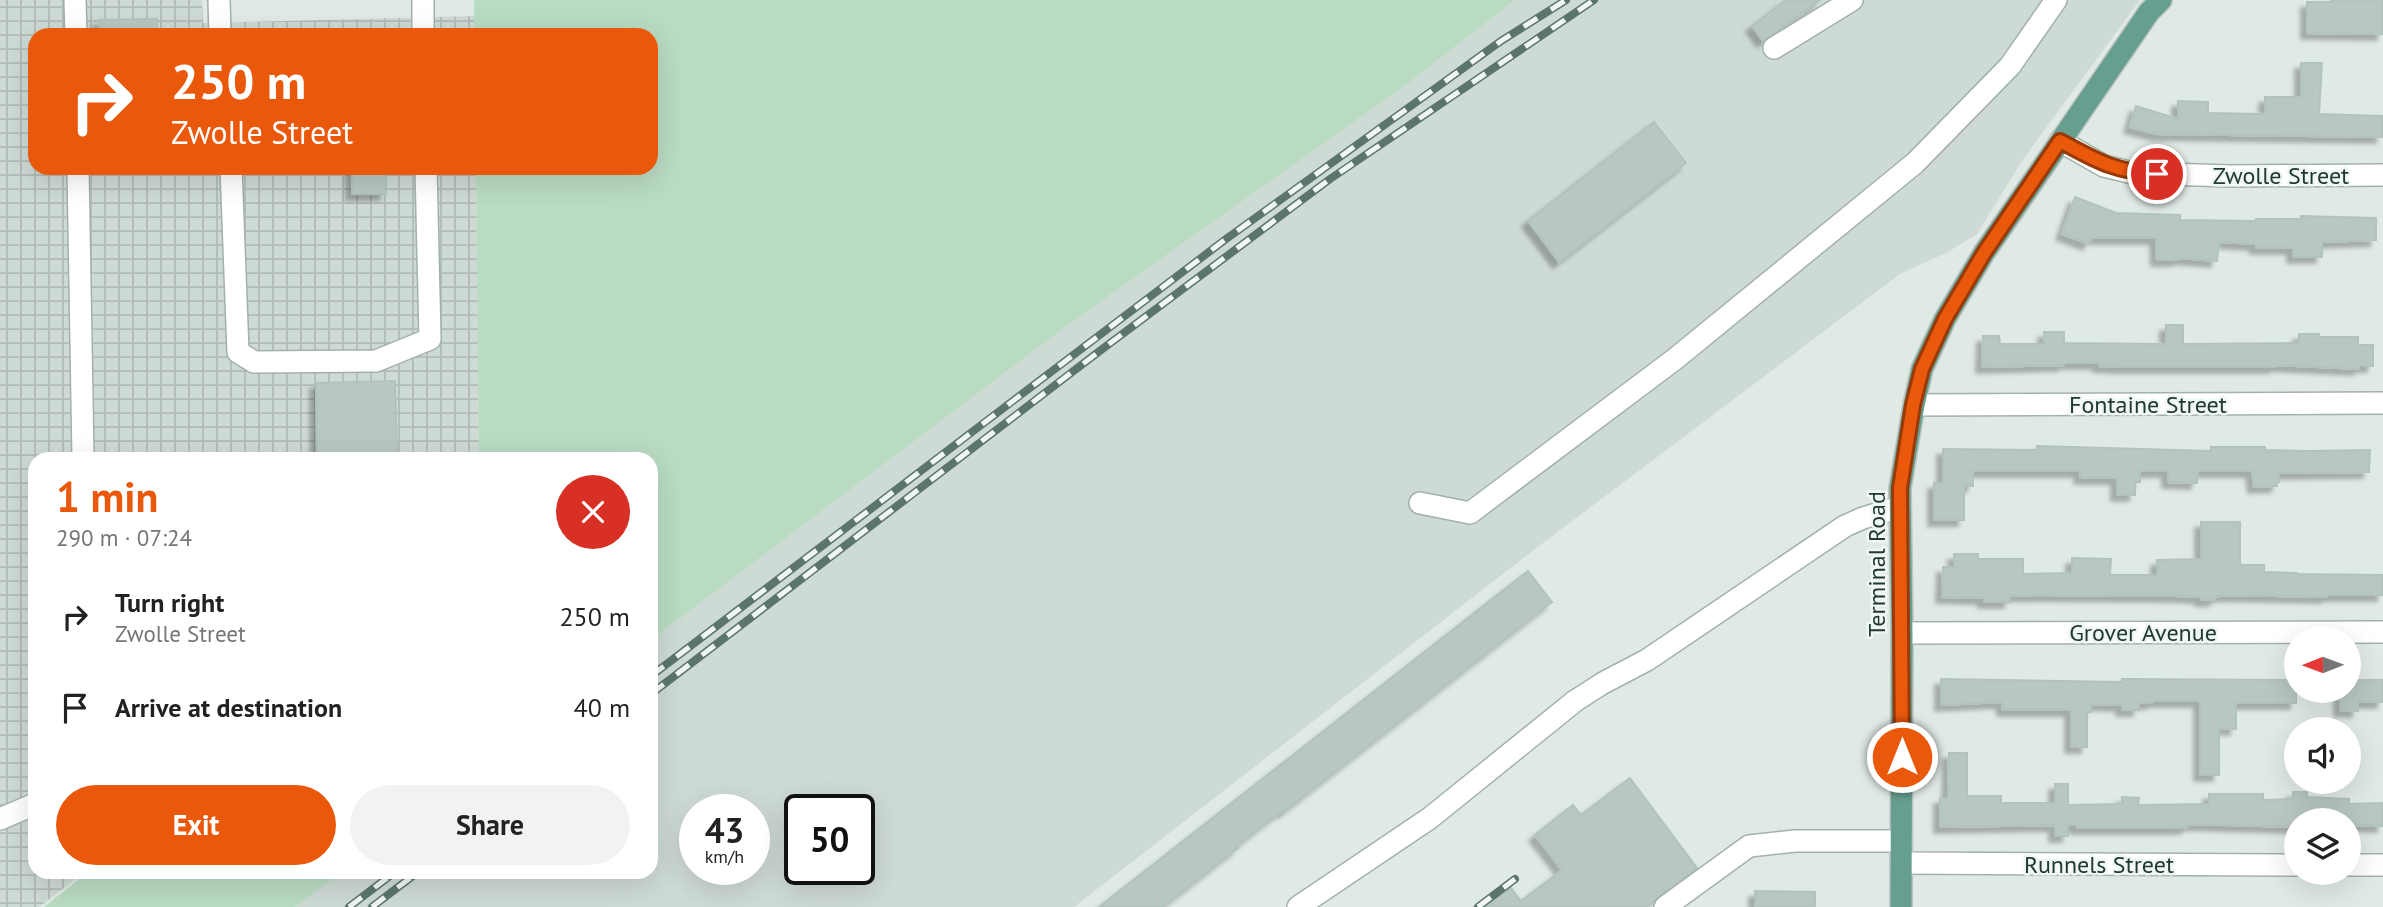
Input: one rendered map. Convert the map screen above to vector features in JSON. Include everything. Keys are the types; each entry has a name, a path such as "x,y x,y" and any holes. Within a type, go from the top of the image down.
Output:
{"main road":[{"name":"Terminal Road","path":"1901,907 1900,488 1913,405 1922,369 1945,319 1984,253 2149,12 2161,0"}],"street":[{"path":"75,0 76,28"},
{"path":"219,0 220,28"},
{"path":"423,0 423,28"},
{"path":"1774,48 1852,0"},
{"path":"1420,503 1470,513 1675,359 1915,163 2010,66 2056,0"},
{"name":"Zwolle Street","path":"2060,141 2104,166 2133,173 2230,176 2383,175"},
{"path":"78,175 83,452"},
{"path":"231,175 238,352 254,362 376,361 430,339 426,175"},
{"name":"Fontaine Street","path":"1913,405 2383,403"},
{"path":"1298,907 1430,818 1585,695 1647,660 1846,526 1900,507"},
{"name":"Grover Avenue","path":"1902,633 2383,632"},
{"path":"0,819 28,807"},
{"path":"1665,907 1749,846 1795,841 1901,841"},
{"name":"Runnels Street","path":"1901,863 2284,865"},
{"path":"2361,865 2383,865"}],"shaded area":[{"path":"0,0 202,0 203,23 474,16 474,28 28,28 28,175 476,175 479,452 28,452 28,879 76,879 39,907 0,907"},
{"path":"1515,0 2140,0 2024,158 1977,234 1948,252 1900,274 1539,546 1074,907 295,907 333,879 658,879 658,635 1068,325 1407,84"}],"green space":[{"path":"474,0 1515,0 1407,84 1068,325 658,635 658,452 479,452 476,175 658,175 658,28 474,28"},
{"path":"79,879 333,879 295,907 44,907"}],"building":[{"path":"1786,0 1820,0 1763,41 1752,26"},
{"path":"2383,0 2383,34 2307,33 2307,2"},
{"path":"157,19 157,28 99,28 99,20"},
{"path":"2301,63 2322,63 2319,114 2382,116 2382,137 2156,134 2130,127 2136,106 2178,119 2178,101 2208,102 2208,113 2265,114 2265,97 2301,97"},
{"path":"1654,122 1686,163 1559,262 1528,221"},
{"path":"352,175 386,175 386,194 352,194"},
{"path":"2075,197 2116,213 2180,215 2180,220 2256,221 2301,219 2301,216 2376,218 2376,240 2322,242 2322,257 2293,257 2293,248 2256,248 2256,244 2219,242 2217,261 2178,258 2157,260 2156,238 2091,238 2089,244 2062,234"},
{"path":"2166,325 2183,325 2183,344 2299,343 2299,334 2358,337 2358,345 2373,345 2373,366 2359,366 2359,369 2275,365 2121,367 2099,366 2099,363 2064,363 1982,367 1983,336 1999,336 2000,344 2045,344 2044,332 2064,332 2064,343 2166,344"},
{"path":"395,381 397,452 317,452 316,383"},
{"path":"2037,446 2211,451 2211,447 2265,447 2265,450 2309,451 2370,450 2369,472 2279,473 2277,486 2254,487 2252,471 2198,471 2197,483 2168,482 2168,471 2140,471 2140,482 2135,482 2135,495 2117,495 2117,478 2080,478 2081,471 1973,471 1973,486 1964,486 1964,520 1934,520 1934,483 1943,483 1943,449 2037,450"},
{"path":"2201,522 2240,522 2240,565 2264,565 2264,572 2383,575 2383,595 2225,595 2215,597 2215,600 2201,600 2201,597 2176,596 2016,595 2010,596 2010,602 1942,597 1943,567 1954,567 1954,554 1978,554 1978,559 2023,559 2023,574 2072,573 2072,558 2111,559 2110,575 2157,575 2157,560 2201,559"},
{"path":"1528,571 1552,602 1237,846 1238,848 1163,907 1099,907"},
{"path":"1941,679 2122,682 2122,679 2284,680 2284,703 2236,703 2236,729 2219,728 2219,775 2200,775 2200,701 2152,701 2139,703 2139,710 2122,710 2122,705 2091,704 2091,712 2087,712 2087,747 2071,747 2071,710 2003,710 2002,702 1941,705"},
{"path":"2361,680 2383,680 2383,702 2361,702"},
{"path":"2340,704 2358,704 2358,711 2340,710"},
{"path":"1949,753 1967,753 1967,796 2001,796 2001,803 2055,803 2055,784 2068,784 2068,805 2122,804 2122,797 2139,798 2138,805 2209,804 2209,794 2263,794 2263,800 2293,799 2293,794 2307,794 2307,797 2349,799 2349,804 2383,803 2383,826 2361,825 2361,808 2284,808 2284,827 2188,824 2188,827 2181,828 2077,828 2077,825 2068,825 2068,836 2055,836 2055,825 1940,827 1940,798 1948,798"},
{"path":"1630,778 1697,868 1646,907 1485,907 1511,888 1521,901 1562,870 1535,835 1573,805 1581,815"},
{"path":"1755,891 1815,892 1815,907 1755,907"}],"railway":[{"path":"658,671 1226,239 1501,41 1566,0"},
{"path":"658,689 1101,350 1330,179 1594,0"},
{"path":"349,907 386,879"},
{"path":"372,907 409,879"},
{"path":"1478,907 1515,879"}],"route":[{"path":"1902,757 1900,488 1913,405 1922,369 1945,319 1984,253 2060,141 2104,166 2133,173 2157,174"}]}
